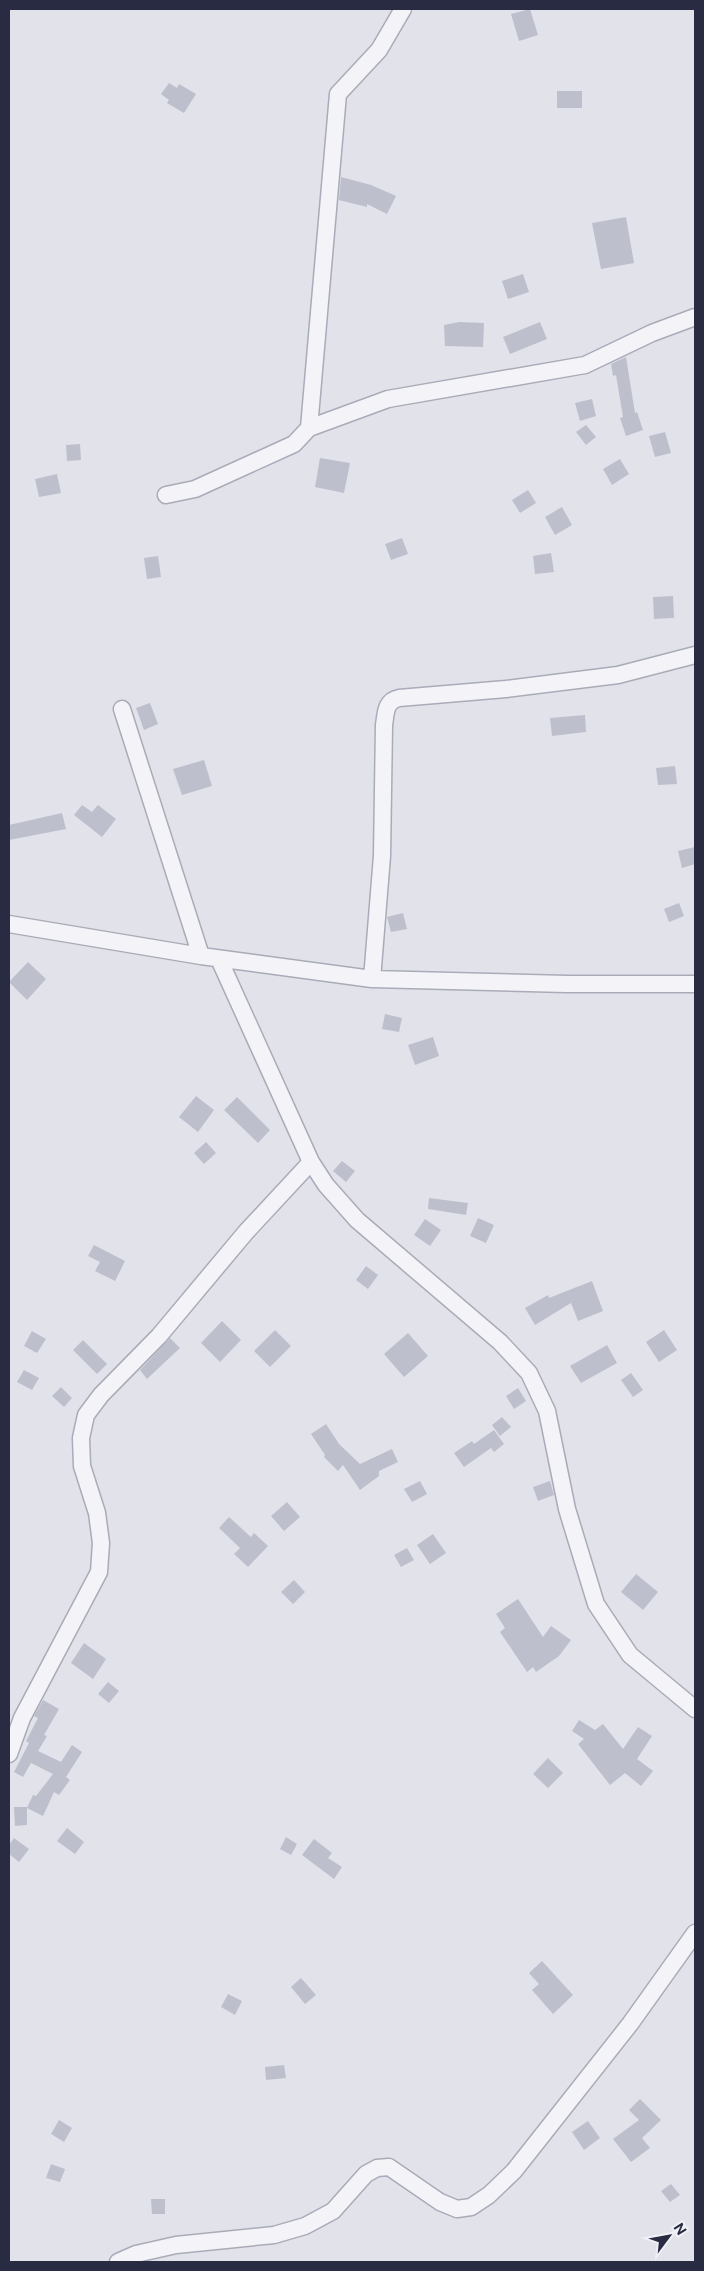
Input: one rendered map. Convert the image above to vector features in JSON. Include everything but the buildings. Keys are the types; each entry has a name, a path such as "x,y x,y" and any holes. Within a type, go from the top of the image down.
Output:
{"street":[{"path":"309,428 338,94 379,50 403,9"},
{"path":"166,495 195,489 294,444 309,428 388,399 586,365 652,333 695,317"},
{"path":"372,979 382,856 384,726 387,707 390,702 399,698 506,689 618,675 695,655"},
{"path":"122,709 201,956"},
{"path":"9,924 219,959 372,979 567,984 695,984"},
{"path":"219,959 311,1162 326,1185 357,1220 500,1342 529,1373 547,1410 568,1509 596,1604 630,1655 695,1709"},
{"path":"9,1754 22,1718 99,1572 101,1543 97,1513 82,1466 81,1438 86,1415 102,1395 159,1336 246,1232 311,1162"},
{"path":"118,2262 136,2254 176,2245 274,2235 305,2226 332,2211 366,2174 378,2168 389,2167 440,2202 457,2209 471,2206 489,2195 514,2171 630,2024 695,1933"}]}
